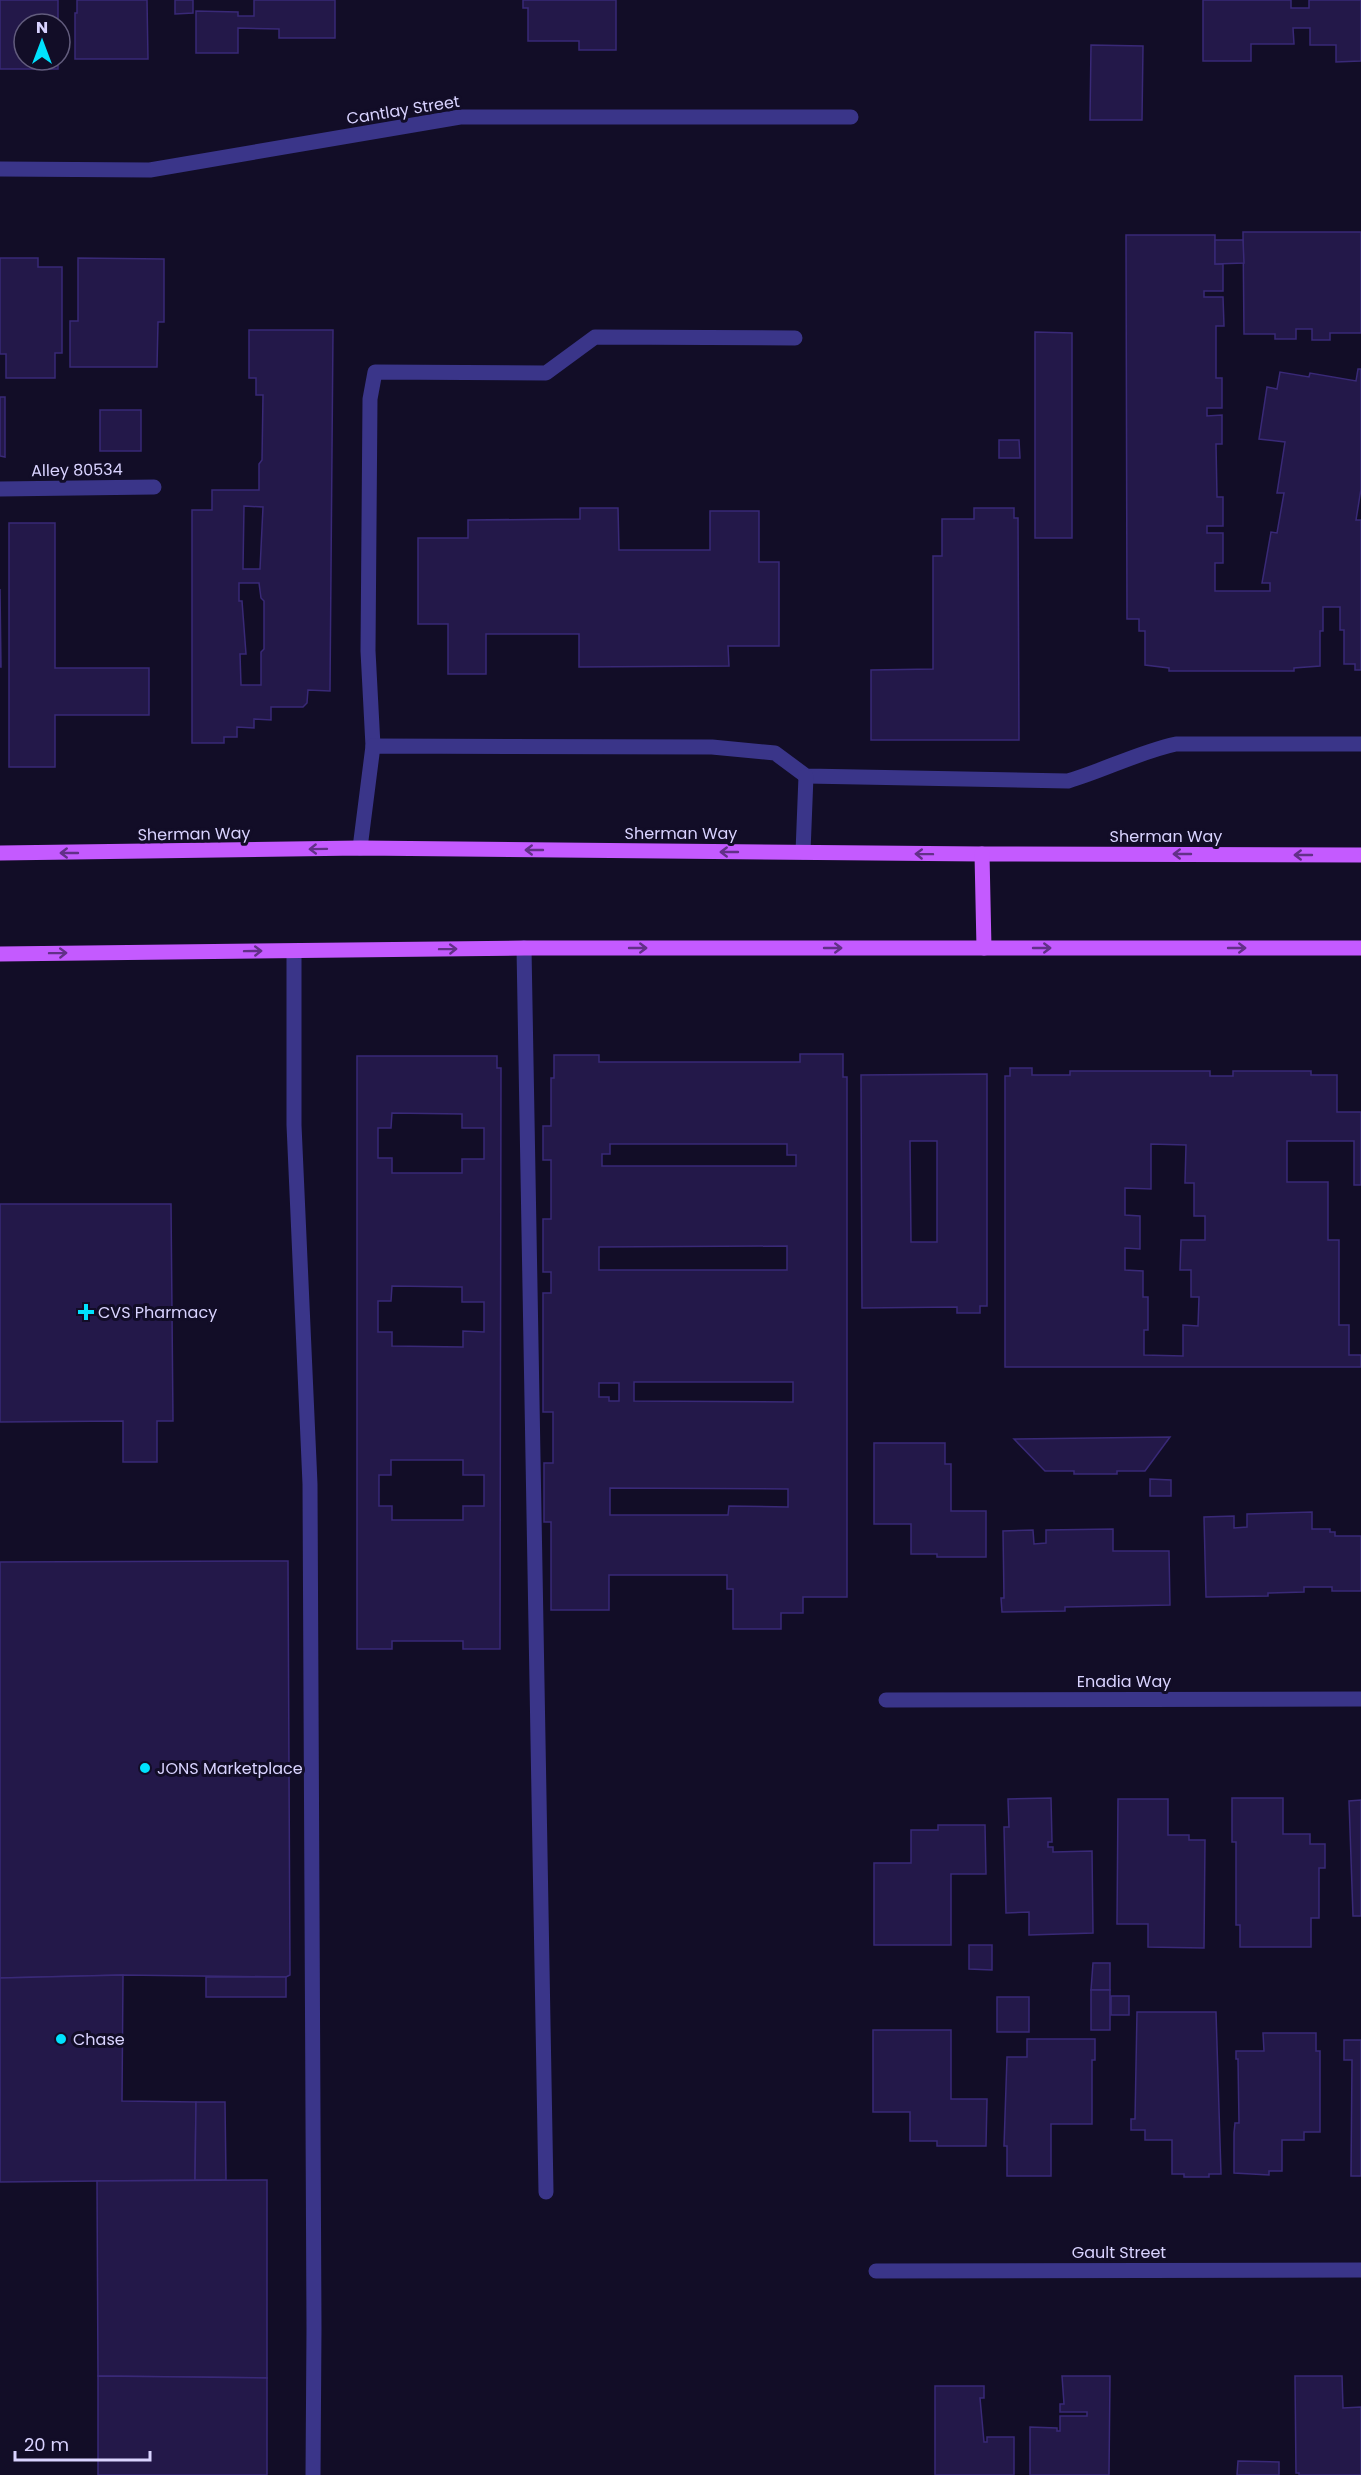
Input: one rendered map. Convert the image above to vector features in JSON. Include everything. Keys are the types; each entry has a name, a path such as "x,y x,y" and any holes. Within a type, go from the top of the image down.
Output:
{"main road":[{"name":"Sherman Way","path":"0,853 360,849 982,855 1361,855"},
{"path":"982,855 984,948"},
{"path":"0,954 524,948 1361,948"}],"street":[{"name":"Cantlay Street","path":"0,169 150,170 460,117 851,117"},
{"path":"360,849 373,746 368,651 370,399 375,372 546,373 595,337 795,338"},
{"name":"Alley 80534","path":"0,489 154,487"},
{"path":"373,746 712,747 775,753 806,776 1068,781 1157,748 1176,744 1361,744"},
{"path":"803,852 806,776"},
{"path":"524,948 546,2193"},
{"path":"294,951 294,1125 310,1484 313,2475"},
{"name":"Enadia Way","path":"886,1700 1361,1698"},
{"name":"Gault Street","path":"876,2271 1361,2270"}],"building":[{"path":"0,0 58,0 58,12 12,12 12,69 0,69"},
{"path":"77,0 147,0 148,59 75,59"},
{"path":"175,0 193,0 193,13 175,14"},
{"path":"254,0 335,0 335,38 279,38 279,29 238,28 238,53 196,53 196,11 238,12 238,16 254,16"},
{"path":"523,0 616,0 616,50 579,50 579,41 528,41 528,8 523,8"},
{"path":"1203,0 1291,0 1291,8 1309,8 1309,0 1361,0 1361,61 1336,62 1336,45 1310,45 1310,28 1293,28 1294,44 1251,44 1251,61 1203,61"},
{"path":"1091,45 1143,46 1142,120 1090,120"},
{"path":"1243,232 1361,232 1361,333 1330,333 1330,340 1312,340 1312,329 1296,329 1296,339 1275,339 1275,334 1244,334"},
{"path":"1126,235 1215,235 1215,264 1223,264 1223,291 1204,291 1204,297 1223,297 1224,326 1216,326 1216,378 1222,378 1222,408 1207,408 1207,416 1222,415 1222,444 1216,444 1217,497 1223,497 1223,526 1207,526 1207,533 1223,533 1223,563 1215,563 1215,591 1270,591 1270,583 1262,583 1271,532 1277,533 1284,493 1277,493 1285,442 1259,439 1267,387 1277,389 1280,372 1309,377 1310,373 1356,381 1358,369 1361,369 1361,489 1356,520 1361,520 1361,670 1355,670 1355,664 1344,664 1344,630 1340,630 1340,607 1323,607 1320,666 1294,668 1294,671 1169,671 1169,668 1145,665 1145,631 1139,631 1139,619 1127,619"},
{"path":"1215,240 1243,240 1244,263 1215,264"},
{"path":"0,258 38,258 38,267 62,267 62,353 55,353 55,378 6,378 6,354 0,354"},
{"path":"78,258 164,259 164,322 158,322 157,367 70,367 70,321 78,321"},
{"path":"249,330 333,330 330,691 308,690 307,703 303,707 271,707 271,720 254,719 254,728 237,727 237,737 224,737 224,743 192,743 192,510 212,510 212,490 259,490 263,395 256,395 256,378 249,378","holes":["244,506 263,507 260,569 243,569","239,583 259,583 261,598 264,601 261,685 241,685 240,654 246,654"]},
{"path":"1035,332 1072,333 1072,538 1035,538"},
{"path":"0,397 5,397 5,457 0,456"},
{"path":"100,410 141,410 141,451 100,451"},
{"path":"999,440 1019,440 1020,458 999,458"},
{"path":"580,508 618,508 619,550 710,550 710,511 759,511 759,562 779,562 779,646 728,646 729,666 579,667 579,634 486,634 486,674 448,674 448,624 418,624 418,538 468,538 468,520 580,519"},
{"path":"974,508 1014,508 1014,518 1018,518 1019,740 871,740 871,670 933,669 933,556 942,556 942,519 974,519"},
{"path":"9,523 55,523 55,668 149,668 149,715 55,715 55,767 9,767"},
{"path":"0,589 1,667 0,667"},
{"path":"800,1054 843,1054 843,1077 847,1077 847,1597 803,1597 803,1613 781,1613 781,1629 733,1629 733,1589 727,1589 727,1575 609,1575 609,1610 551,1610 551,1522 544,1522 544,1463 553,1463 553,1412 543,1412 543,1293 551,1293 551,1272 543,1272 543,1219 551,1219 551,1160 543,1160 543,1126 551,1126 551,1078 554,1078 554,1055 599,1055 599,1062 800,1062","holes":["610,1144 787,1144 787,1155 796,1155 796,1166 602,1166 602,1154 610,1154","787,1246 787,1270 599,1270 599,1247","634,1382 793,1382 793,1402 634,1401","599,1383 619,1383 619,1401 609,1401 609,1397 599,1397","610,1488 788,1489 788,1507 729,1506 728,1515 610,1515"]},
{"path":"357,1056 497,1056 497,1068 501,1068 500,1649 463,1649 463,1641 392,1641 392,1649 357,1649","holes":["392,1113 462,1114 462,1128 484,1128 484,1159 462,1159 462,1173 392,1173 392,1158 378,1158 378,1128 391,1128","392,1286 462,1287 462,1302 484,1302 484,1332 463,1331 463,1347 392,1346 392,1332 378,1332 378,1301 391,1301","391,1460 463,1460 463,1475 484,1475 484,1506 463,1506 463,1520 392,1520 392,1506 379,1506 379,1475 391,1475"]},
{"path":"1010,1068 1032,1068 1032,1075 1070,1075 1070,1071 1210,1071 1210,1076 1233,1076 1233,1071 1311,1071 1311,1075 1337,1075 1337,1112 1361,1112 1361,1185 1354,1185 1354,1141 1287,1141 1287,1182 1328,1182 1328,1240 1339,1240 1339,1325 1349,1325 1349,1355 1361,1355 1361,1367 1005,1367 1005,1076 1010,1076","holes":["1151,1144 1186,1145 1185,1183 1194,1183 1194,1216 1205,1216 1205,1240 1181,1240 1180,1270 1191,1270 1191,1297 1199,1297 1198,1326 1183,1325 1183,1356 1144,1355 1144,1330 1148,1330 1148,1297 1143,1297 1143,1271 1125,1270 1125,1248 1140,1249 1140,1216 1125,1215 1125,1188 1151,1189"]},
{"path":"987,1074 987,1306 980,1306 980,1313 957,1313 957,1307 862,1308 861,1075","holes":["910,1141 937,1141 937,1242 911,1242"]},
{"name":"CVS Pharmacy","path":"0,1204 171,1204 173,1421 157,1421 157,1462 123,1462 123,1421 0,1422"},
{"path":"1170,1437 1145,1471 1117,1471 1117,1474 1045,1471 1014,1439"},
{"path":"874,1443 945,1443 945,1464 951,1464 951,1511 986,1511 986,1557 937,1557 937,1554 911,1554 911,1524 874,1524"},
{"path":"1150,1479 1171,1480 1171,1496 1150,1496"},
{"path":"1312,1512 1312,1529 1330,1529 1330,1532 1335,1532 1335,1536 1361,1536 1361,1591 1332,1591 1332,1587 1304,1587 1304,1592 1268,1593 1268,1596 1206,1597 1204,1517 1234,1516 1234,1528 1247,1527 1247,1514"},
{"path":"1113,1529 1113,1551 1169,1551 1170,1605 1065,1607 1065,1611 1002,1612 1001,1598 1004,1598 1003,1531 1033,1530 1034,1544 1046,1543 1046,1530"},
{"name":"JONS Marketplace","path":"288,1561 290,1975 286,1977 123,1975 0,1978 0,1562"},
{"path":"1051,1798 1052,1842 1048,1842 1048,1847 1053,1847 1053,1852 1092,1851 1093,1933 1029,1935 1029,1912 1006,1913 1004,1827 1009,1827 1008,1799"},
{"path":"1232,1798 1283,1798 1283,1834 1310,1834 1310,1844 1325,1844 1325,1868 1319,1868 1319,1918 1311,1918 1311,1947 1240,1947 1240,1925 1236,1925 1236,1842 1232,1842"},
{"path":"1118,1799 1168,1799 1168,1835 1189,1835 1189,1840 1205,1840 1204,1948 1148,1947 1148,1924 1117,1924"},
{"path":"1361,1800 1361,1916 1353,1916 1349,1801"},
{"path":"938,1825 985,1825 986,1874 951,1874 951,1945 874,1945 874,1863 911,1863 911,1830 938,1830"},
{"path":"969,1945 992,1945 992,1970 969,1969"},
{"path":"1093,1963 1110,1963 1110,1990 1091,1990"},
{"name":"Chase","path":"123,1975 122,2101 196,2102 195,2180 0,2182 0,1978"},
{"path":"206,1977 286,1977 286,1997 206,1997"},
{"path":"1091,1990 1110,1990 1110,2030 1091,2030"},
{"path":"1111,1996 1129,1996 1129,2015 1111,2015"},
{"path":"997,1997 1029,1997 1029,2032 997,2032"},
{"path":"1137,2012 1216,2012 1221,2174 1209,2174 1209,2177 1184,2177 1184,2174 1172,2174 1172,2140 1145,2140 1145,2130 1131,2130 1131,2119 1135,2119"},
{"path":"873,2030 951,2030 951,2099 987,2099 986,2146 937,2146 937,2141 910,2141 910,2112 873,2112"},
{"path":"1263,2033 1316,2033 1316,2051 1320,2051 1320,2132 1304,2132 1304,2140 1282,2140 1282,2171 1269,2171 1269,2175 1234,2173 1235,2123 1239,2123 1236,2051 1264,2051"},
{"path":"1027,2039 1095,2039 1095,2060 1092,2060 1092,2124 1051,2124 1051,2176 1007,2176 1007,2146 1004,2146 1007,2057 1027,2057"},
{"path":"1344,2040 1361,2040 1361,2176 1351,2176 1352,2060 1344,2060"},
{"path":"196,2102 225,2102 226,2180 195,2180"},
{"path":"267,2180 267,2378 98,2376 97,2181"},
{"path":"98,2376 267,2378 267,2475 98,2475"},
{"path":"1062,2376 1110,2376 1109,2475 1030,2475 1030,2427 1057,2428 1057,2431 1060,2431 1060,2416 1087,2416 1087,2412 1060,2412 1060,2404 1064,2404"},
{"path":"1295,2376 1342,2376 1343,2408 1361,2407 1361,2475 1299,2475 1296,2473"},
{"path":"935,2386 984,2386 984,2398 980,2398 984,2442 987,2442 987,2437 1014,2437 1014,2475 935,2475"},
{"path":"1238,2461 1279,2462 1279,2475 1237,2475"}],"place":[{"name":"CVS Pharmacy","path":"86,1312"},
{"name":"JONS Marketplace","path":"145,1768"},
{"name":"Chase","path":"61,2039"}]}
